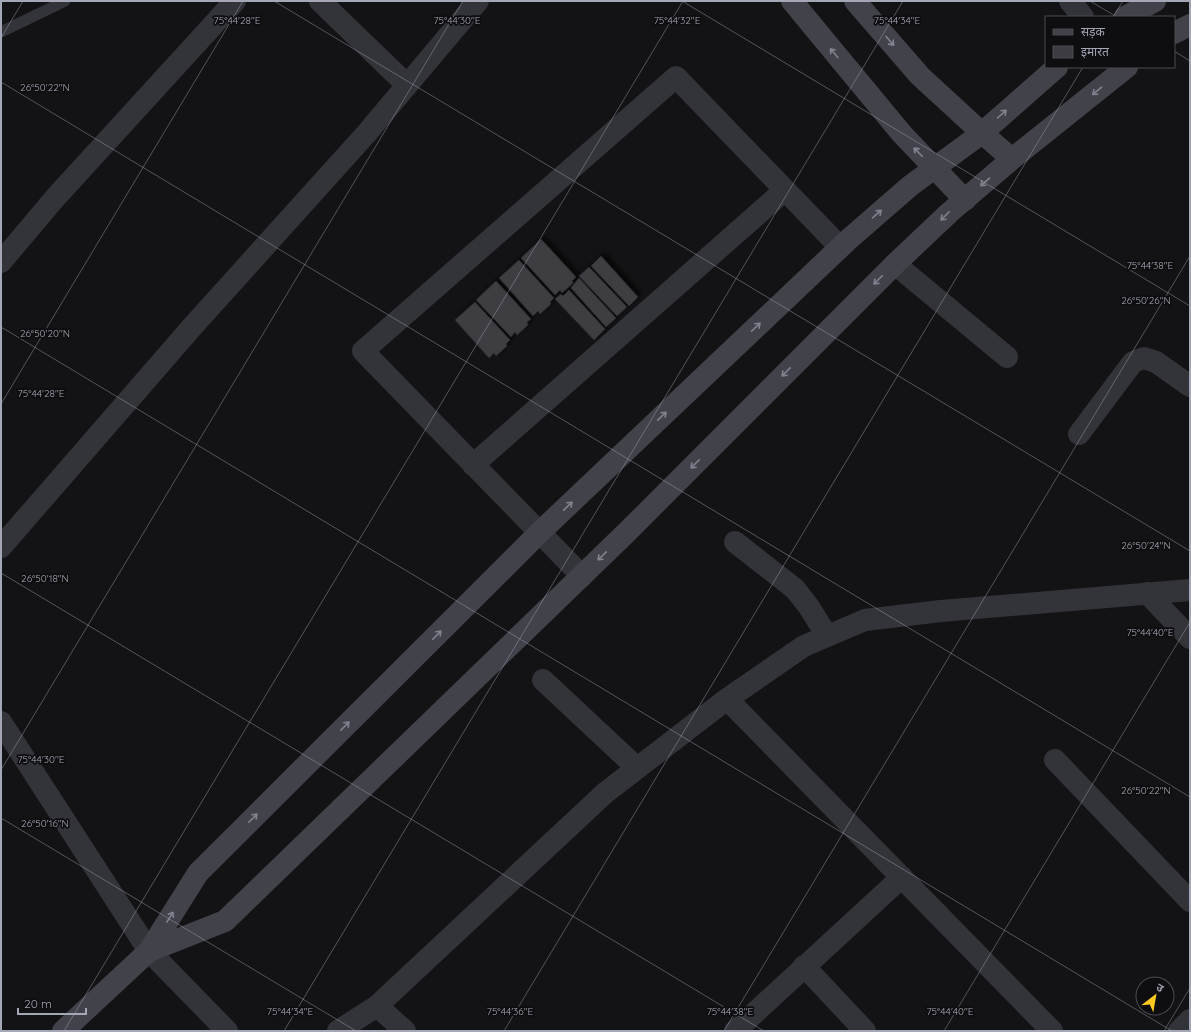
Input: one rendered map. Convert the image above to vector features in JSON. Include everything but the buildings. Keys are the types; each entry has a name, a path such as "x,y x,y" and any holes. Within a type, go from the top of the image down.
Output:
{"street":[{"path":"1,262 55,198 235,1"},
{"path":"320,1 407,85"},
{"path":"1,546 187,332 366,134 478,1"},
{"path":"792,1 902,134 965,200"},
{"path":"855,1 920,76 1012,159"},
{"path":"1070,1 1083,16"},
{"path":"1127,16 1155,1"},
{"path":"1175,32 1190,25"},
{"path":"63,1031 149,950 198,873 539,533 840,247 910,186 982,133 1056,68"},
{"path":"149,950 225,921 582,576 895,264 950,212 1012,159 1126,68"},
{"path":"582,576 363,351 676,77 840,247"},
{"path":"473,465 785,190"},
{"path":"895,264 1007,357"},
{"path":"1079,434 1133,362 1144,358 1156,362 1190,386"},
{"path":"734,542 795,589 809,607 827,636"},
{"path":"338,1031 377,1006 605,793 727,699 804,646 865,620 941,611 1190,590"},
{"path":"1146,593 1190,638"},
{"path":"543,680 637,768"},
{"path":"727,699 1052,1031"},
{"path":"1,722 7,745 149,950 227,1031"},
{"path":"1055,760 1190,901"},
{"path":"735,1031 804,966 902,878"},
{"path":"804,966 865,1031"},
{"path":"377,1006 405,1031"},
{"path":"1179,1031 1190,1020"}],"lane":[{"path":"1,32 65,1"}]}
